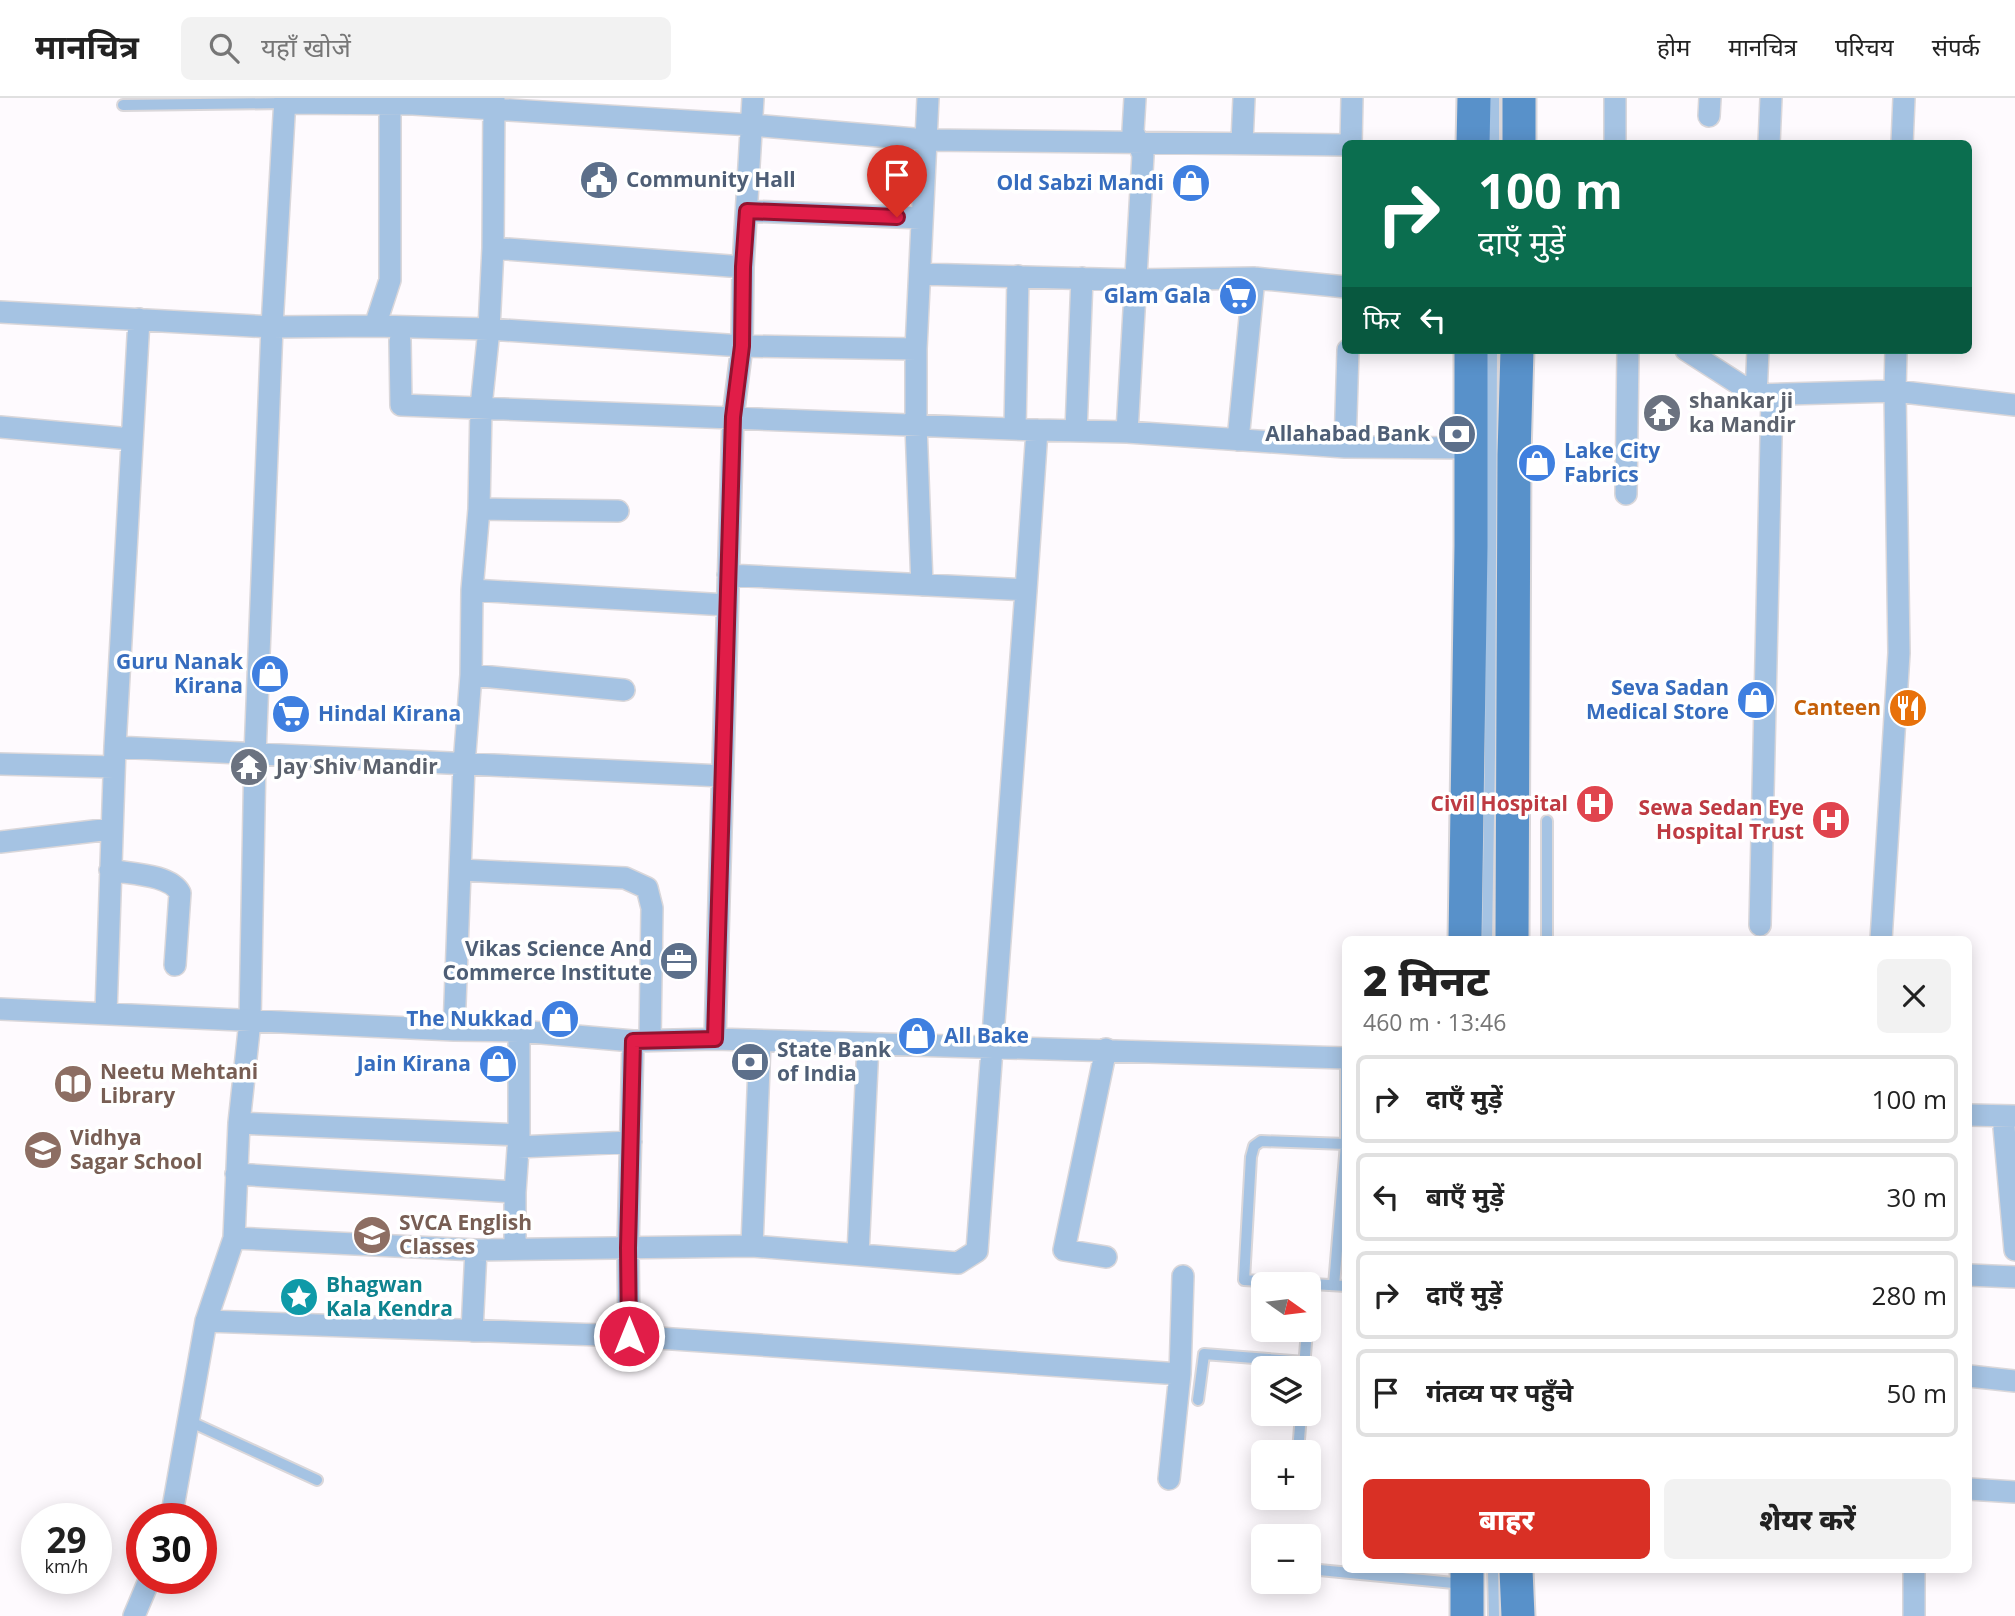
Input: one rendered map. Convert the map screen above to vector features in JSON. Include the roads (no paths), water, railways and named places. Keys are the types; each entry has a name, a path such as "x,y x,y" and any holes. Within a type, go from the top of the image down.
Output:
{"main road":[{"path":"1474,98 1474,140"},
{"path":"1519,98 1519,140"},
{"path":"1465,936 1471,354"},
{"path":"1512,936 1517,354"},
{"path":"1516,1573 1518,1616"}],"street":[{"path":"715,1039 733,417 742,346 743,267 753,98"},
{"path":"922,585 916,349 928,98"},
{"path":"1127,432 1143,155 1133,131 1135,98"},
{"path":"1242,142 1244,98"},
{"path":"1352,98 1352,140"},
{"path":"1615,98 1615,140"},
{"path":"1769,140 1771,98"},
{"path":"1902,140 1903,98"},
{"path":"174,1503 206,1321 234,1238 239,1122 250,1021 255,755 272,327 285,101 494,104 926,140 1342,145"},
{"path":"375,326 390,280 390,104"},
{"path":"454,1030 464,765 471,675 472,590 479,509 481,407 494,247 494,104"},
{"path":"747,211 921,218"},
{"path":"494,247 743,267"},
{"path":"920,274 1136,280 1254,278 1342,287"},
{"path":"1015,429 1018,276"},
{"path":"1076,431 1082,278"},
{"path":"1238,440 1254,278"},
{"path":"0,312 272,327 489,329 742,346 916,349"},
{"path":"106,1013 114,757 139,319"},
{"path":"400,341 401,405 1127,432 1345,447 1471,448"},
{"path":"1345,447 1348,354"},
{"path":"1626,494 1628,354"},
{"path":"1693,354 1764,395 1895,391 2015,405"},
{"path":"1759,354 1764,395 1760,925"},
{"path":"1881,936 1899,653 1896,354"},
{"path":"0,427 131,439"},
{"path":"234,1238 475,1250 752,1245 958,1263 977,1251 1037,430"},
{"path":"479,509 618,511"},
{"path":"728,575 1026,590"},
{"path":"472,590 727,605"},
{"path":"471,675 624,690"},
{"path":"0,764 114,757 255,755 722,776"},
{"path":"0,842 111,829"},
{"path":"110,870 163,879 178,888 180,892 175,965"},
{"path":"461,870 625,878 647,888 652,908 631,1142 629,1336"},
{"path":"0,1010 519,1031 641,1041 715,1039 1342,1058"},
{"path":"515,1249 519,1031"},
{"path":"752,1245 760,1041"},
{"path":"858,1254 868,1044"},
{"path":"1106,1049 1064,1250 1106,1256"},
{"path":"1972,1115 2009,1116 2015,1250"},
{"path":"239,1122 518,1141 631,1142"},
{"path":"236,1174 514,1192"},
{"path":"472,1332 475,1250"},
{"path":"1972,1275 2015,1277"},
{"path":"1168,1479 1180,1374 1183,1276"},
{"path":"206,1321 629,1336 1180,1374"},
{"path":"1972,1376 2015,1381"},
{"path":"1972,1489 2015,1492"},
{"path":"1914,1573 1914,1616"},
{"path":"134,1616 143,1594"}],"lane":[{"path":"1494,98 1494,140"},
{"path":"123,105 285,101"},
{"path":"1487,936 1492,354"},
{"path":"1547,821 1547,936"},
{"path":"1251,1280 1244,1280 1251,1157 1254,1146 1261,1141 1342,1144"},
{"path":"1321,1284 1340,1285 1342,1238"},
{"path":"1198,1400 1204,1354 1251,1359"},
{"path":"189,1421 317,1480"},
{"path":"1321,1570 1342,1572"},
{"path":"1350,1573 1474,1585 1494,1616"}],"place":[{"name":"Community Hall","path":"599,180"},
{"name":"Old Sabzi Mandi","path":"1191,183"},
{"name":"Glam Gala","path":"1238,296"},
{"name":"shankar ji ka Mandir","path":"1662,413"},
{"name":"Allahabad Bank","path":"1457,434"},
{"name":"Lake City Fabrics","path":"1537,463"},
{"name":"Guru Nanak Kirana","path":"270,674"},
{"name":"Seva Sadan Medical Store","path":"1756,700"},
{"name":"Canteen","path":"1908,708"},
{"name":"Hindal Kirana","path":"291,714"},
{"name":"Jay Shiv Mandir","path":"249,767"},
{"name":"Civil Hospital","path":"1595,804"},
{"name":"Sewa Sedan Eye Hospital Trust","path":"1831,820"},
{"name":"Vikas Science And Commerce Institute","path":"679,961"},
{"name":"The Nukkad","path":"560,1019"},
{"name":"All Bake","path":"917,1036"},
{"name":"State Bank of India","path":"750,1062"},
{"name":"Jain Kirana","path":"498,1064"},
{"name":"Neetu Mehtani Library","path":"73,1084"},
{"name":"Vidhya Sagar School","path":"43,1150"},
{"name":"SVCA English Classes","path":"372,1235"},
{"name":"Bhagwan Kala Kendra","path":"299,1297"}]}
